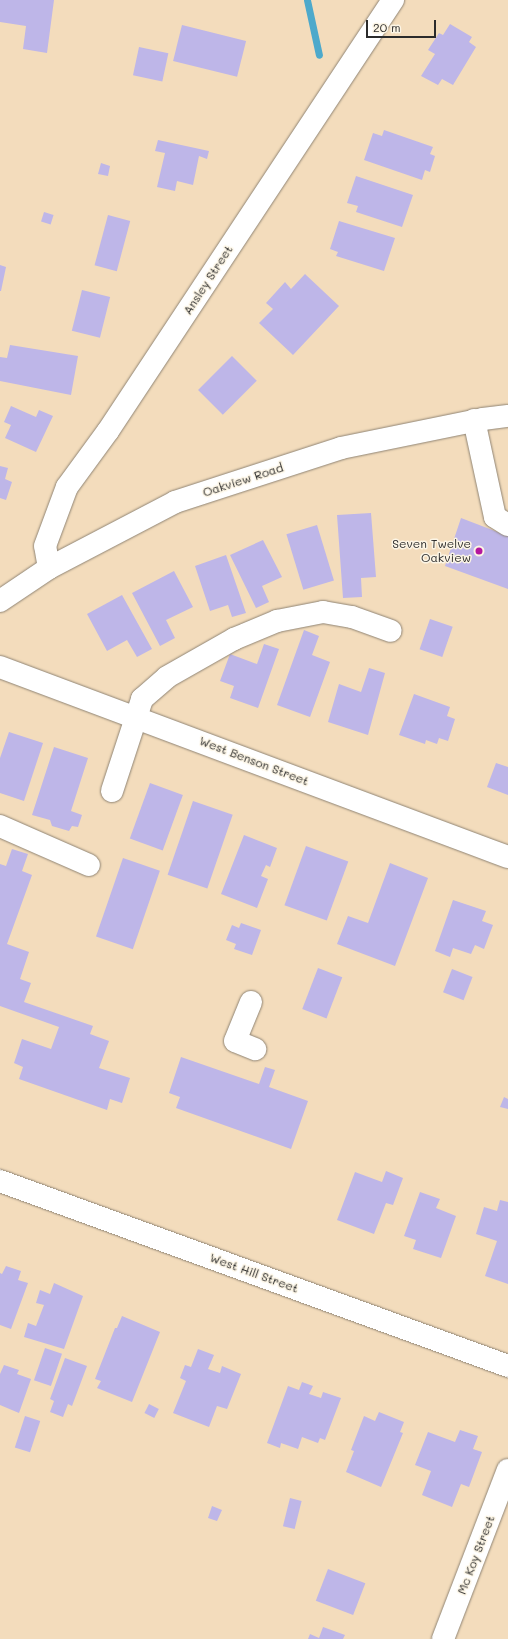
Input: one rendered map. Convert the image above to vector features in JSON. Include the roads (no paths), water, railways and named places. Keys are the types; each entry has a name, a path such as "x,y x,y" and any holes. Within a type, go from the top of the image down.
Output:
{"street":[{"name":"Ansley Street","path":"49,568 45,546 67,487 112,424 393,0"},
{"name":"Oakview Road","path":"0,601 49,568 175,502 341,448 474,420 508,416"},
{"path":"474,420 494,517 508,525"},
{"path":"112,791 142,699 167,677 234,639 277,621 323,612 352,616 392,631"},
{"name":"West Benson Street","path":"0,667 135,718 192,736 508,857"},
{"path":"0,826 89,865"},
{"path":"251,1002 235,1042 255,1049"},
{"name":"West Hill Street","path":"0,1181 508,1366"},
{"name":"Mc Koy Street","path":"443,1639 508,1470"}],"waterway":[{"path":"307,0 319,55"}],"place":[{"name":"Seven Twelve Oakview","path":"479,551"}]}
